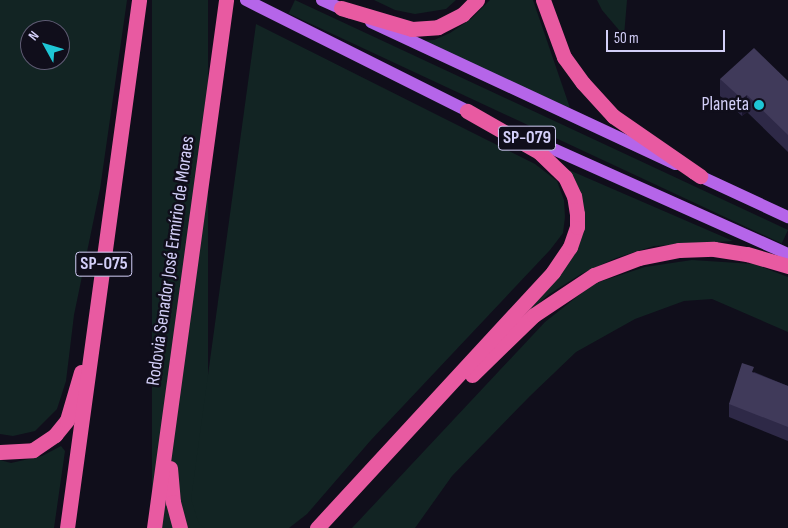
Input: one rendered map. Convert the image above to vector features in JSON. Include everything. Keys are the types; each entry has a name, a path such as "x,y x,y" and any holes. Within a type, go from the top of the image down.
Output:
{"highway":[{"name":"SP-075","path":"67,528 99,305 139,0"},
{"name":"Rodovia Senador José Ermírio de Moraes","path":"154,528 226,0"},
{"path":"341,8 412,29 438,27 463,14 477,0"},
{"path":"543,0 564,57 583,83 613,116 700,176"},
{"path":"316,528 547,280 570,247 577,227 577,214 574,196 565,177 539,152 467,111"},
{"path":"330,528 457,389 527,322 594,275 639,258 696,250 747,254 788,266"},
{"path":"0,452 32,450 55,435 67,420 99,305"},
{"path":"174,392 170,482 180,528"}],"main road":[{"name":"SP-079","path":"246,0 467,111 788,254"},
{"name":"SP-079","path":"322,0 788,217"}],"shaded area":[{"path":"0,0 127,0 100,189 74,315 66,381 57,409 35,431 13,436 0,434"},
{"path":"152,0 208,0 208,528 152,528"},
{"path":"295,0 788,230 782,243 289,14"},
{"path":"374,0 456,0 446,9 415,14 395,10"},
{"path":"490,0 533,0 570,108 417,41 434,40 450,33 471,19"},
{"path":"597,0 627,0 624,36 602,10"},
{"path":"256,24 535,164 557,181 564,200 565,217 563,233 550,250 371,440 307,514 289,528 205,528 199,524 191,499"},
{"path":"562,167 733,241 654,246 616,258 581,274 548,295 523,318 556,279 584,226"},
{"path":"692,260 754,264 788,277 788,332 712,299 684,301 635,319 576,352 452,476 415,528 352,528 545,322 593,284 645,267"},
{"path":"61,446 65,451 54,528 0,528 0,460 11,463 42,456"}],"building":[{"name":"Planeta","path":"754,48 788,81 788,135 747,95 742,99 720,79"},
{"path":"742,363 754,367 752,372 788,386 788,427 729,404"}],"place":[{"name":"Planeta","path":"759,105"}]}
